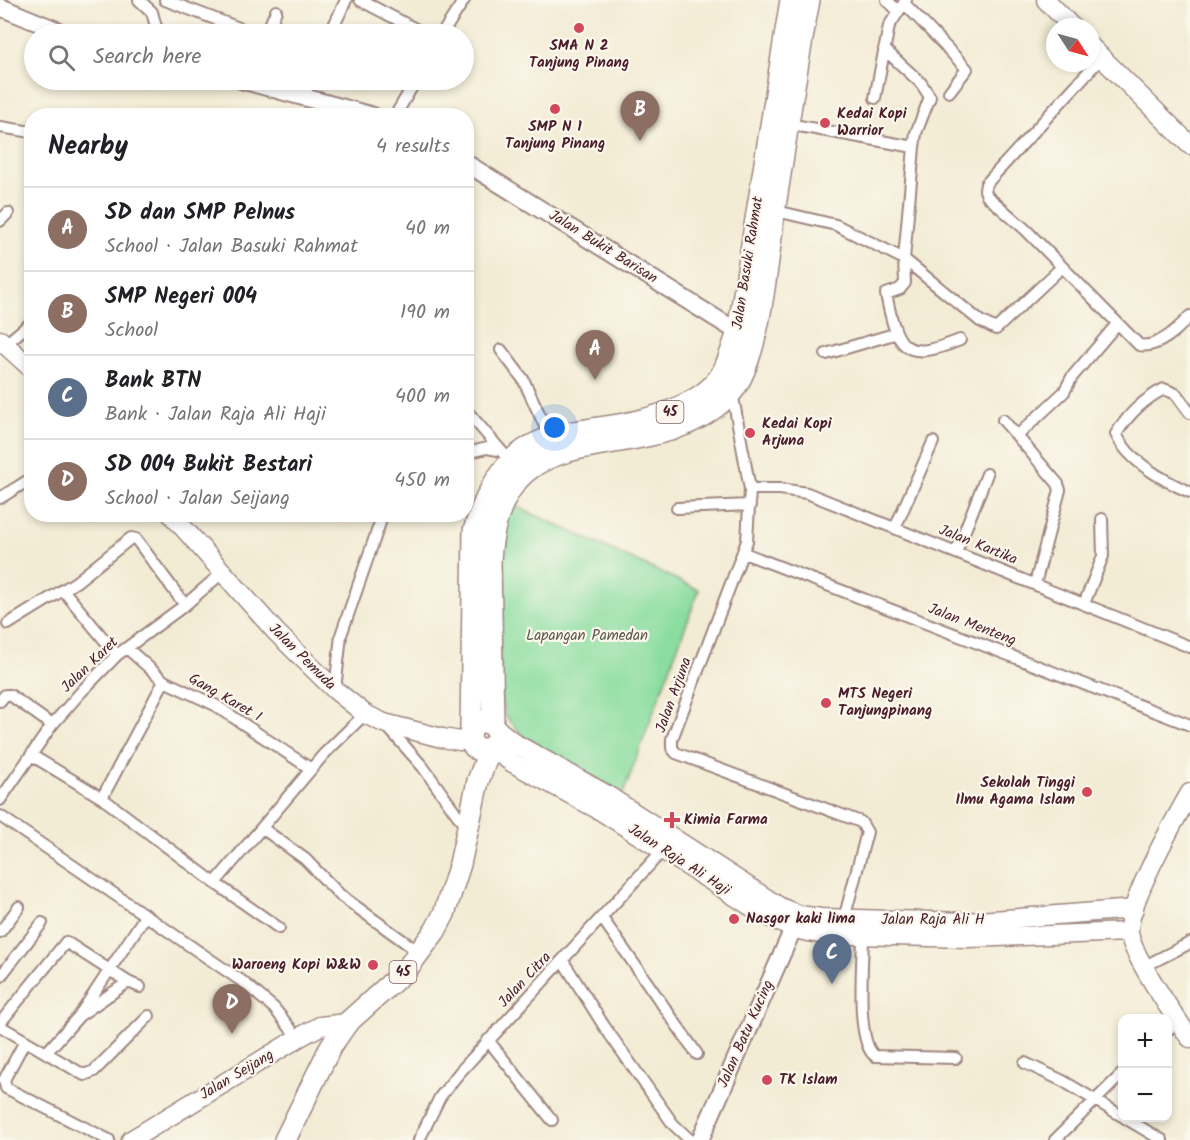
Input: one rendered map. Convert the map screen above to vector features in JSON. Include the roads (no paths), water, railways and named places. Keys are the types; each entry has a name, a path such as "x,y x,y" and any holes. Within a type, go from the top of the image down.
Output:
{"highway":[{"name":"Jalan Basuki Rahmat","path":"470,735 474,531 504,455 550,437 662,435 715,408 732,392 743,373 753,343 766,209 791,0"},
{"name":"Jalan Basuki Rahmat","path":"493,737 491,537 508,490 523,473 540,460 597,436 656,418 706,392 721,376 738,332 788,124 809,0"},
{"path":"470,735 484,720 493,737"},
{"name":"45","path":"470,735 478,781"},
{"name":"45","path":"285,1140 316,1072 347,1023 395,981 420,953 444,914 460,864 478,781 493,737"}],"main road":[{"path":"1046,0 1063,18"},
{"path":"1100,56 1190,146"},
{"path":"2,344 24,362"},
{"name":"Jalan Pemuda","path":"178,522 276,632 335,690 365,714 384,723 442,738 460,741 470,735"},
{"name":"Jalan Raja Ali Haji","path":"493,737 512,762 778,914 793,929 819,934 968,938 1129,932"},
{"name":"Jalan Raja Ali H","path":"493,737 516,744 604,793 778,914 844,919 966,922 1134,909"},
{"path":"1182,1030 1145,966 1129,932 1134,909 1168,832 1190,793"},
{"name":"Jalan Seijang","path":"131,1140 320,1026 333,1022 347,1023"}],"street":[{"path":"139,0 152,12 155,24"},
{"path":"165,0 229,24"},
{"path":"335,24 346,0"},
{"path":"360,0 406,24"},
{"path":"887,0 902,4 968,69 950,92"},
{"path":"447,24 459,2"},
{"path":"875,98 889,26 902,4"},
{"path":"2,5 44,24"},
{"path":"270,24 276,11"},
{"path":"884,49 921,83 930,97 914,147 904,259 904,287 886,294 894,334 902,343 920,351 934,350 960,340"},
{"path":"1079,72 986,184 985,190 995,204 1026,230 1139,345 1144,346 1157,342 1174,331 1190,316"},
{"path":"281,90 345,108"},
{"path":"303,96 306,90"},
{"path":"400,108 410,90"},
{"path":"788,124 914,147"},
{"path":"0,127 24,131"},
{"name":"Jalan Bukit Barisan","path":"474,168 738,332"},
{"path":"766,209 836,225 904,259 980,321 996,329 1062,267"},
{"path":"1017,436 1064,392 1072,376 1117,324"},
{"path":"2,344 24,328"},
{"path":"826,354 894,334"},
{"path":"501,350 523,379 550,437"},
{"path":"1190,413 1176,394 1164,389 1151,395 1124,421 1116,434 1122,447 1169,483 1190,492"},
{"name":"Jalan Arjuna","path":"732,392 750,489 744,553 672,739 672,748 676,753 861,822 867,832 844,919"},
{"path":"474,419 504,455"},
{"path":"1003,420 1058,484 1060,490 1035,584"},
{"path":"895,528 933,442"},
{"path":"474,451 487,448 504,455"},
{"path":"956,552 987,474"},
{"path":"0,498 24,482"},
{"name":"Jalan Kartika","path":"750,489 780,489 807,494 1190,647"},
{"path":"676,508 750,505"},
{"path":"1084,604 1103,556 1102,519"},
{"path":"335,690 341,635 380,522"},
{"path":"8,624 63,590 130,538 136,539 185,605"},
{"name":"Jalan Menteng","path":"744,553 1190,724"},
{"name":"Jalan Karet","path":"0,800 52,725 117,656 185,605 222,573"},
{"path":"63,590 117,656"},
{"name":"Gang Karet I","path":"128,649 164,681 215,705 311,769"},
{"path":"102,798 164,681"},
{"path":"0,701 5,695 10,695 52,725"},
{"path":"215,883 311,769 365,714"},
{"path":"384,723 423,767 458,816 468,826"},
{"path":"31,755 102,798 279,928"},
{"path":"0,816 243,982 274,1008 298,1038"},
{"path":"262,828 305,859 340,895 420,953"},
{"name":"Jalan Citra","path":"419,1140 440,1097 488,1040 664,849"},
{"path":"0,932 19,907"},
{"path":"46,1053 79,1016 146,915"},
{"path":"602,918 697,1054"},
{"path":"0,977 42,923"},
{"name":"Jalan Batu Kucing","path":"700,1140 793,929"},
{"path":"863,936 863,1028 869,1052 875,1056 956,1058"},
{"path":"140,987 128,982 66,942 1,1027 84,1075 89,1074 149,1016"},
{"path":"1145,966 1190,943"},
{"path":"563,961 667,1116 690,1140"},
{"path":"79,1016 128,982"},
{"path":"488,1040 552,1120"},
{"path":"25,1041 4,1080 6,1088 109,1140"},
{"path":"1025,1063 1118,1113"},
{"path":"1055,1140 1118,1078"},
{"path":"1132,1122 1162,1140"}],"place":[{"name":"SMA N 2 Tanjung Pinang","path":"579,28"},
{"name":"SMP N 1 Tanjung Pinang","path":"555,109"},
{"name":"Kedai Kopi Warrior","path":"825,123"},
{"name":"SMP Negeri 004","path":"640,141"},
{"name":"SD dan SMP Pelnus","path":"595,380"},
{"name":"Kedai Kopi Arjuna","path":"750,433"},
{"name":"MTS Negeri Tanjungpinang","path":"826,703"},
{"name":"Sekolah Tinggi Ilmu Agama Islam","path":"1087,792"},
{"name":"Kimia Farma","path":"672,820"},
{"name":"Nasgor kaki lima","path":"734,919"},
{"name":"Waroeng Kopi W&W","path":"373,965"},
{"name":"Bank BTN","path":"832,984"},
{"name":"SD 004 Bukit Bestari","path":"232,1034"},
{"name":"TK Islam","path":"767,1080"}],"park label":[{"name":"Lapangan Pamedan","path":"587,636"}]}
